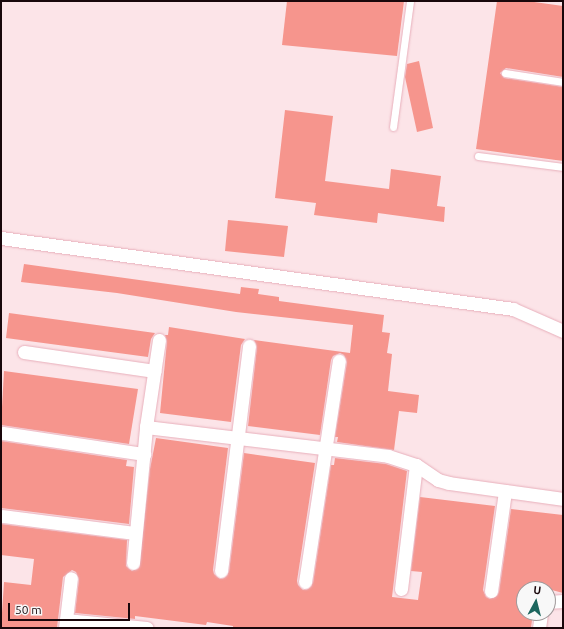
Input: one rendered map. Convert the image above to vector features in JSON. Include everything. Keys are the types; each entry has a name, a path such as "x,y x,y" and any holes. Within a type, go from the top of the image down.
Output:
{"street":[{"path":"2,240 513,309 563,331"},
{"path":"133,563 134,533 146,427 159,340"},
{"path":"221,571 236,438 249,346"},
{"path":"24,352 155,371"},
{"path":"305,582 339,361"},
{"path":"146,427 388,456 416,465 438,480 563,499"},
{"path":"3,433 144,454"},
{"path":"401,589 416,465"},
{"path":"491,591 505,491"},
{"path":"2,516 134,533"},
{"path":"71,578 66,624 147,628"}],"lane":[{"path":"393,127 410,1"},
{"path":"505,73 563,82"},
{"path":"478,156 563,168"}],"building":[{"path":"287,1 404,1 397,56 282,45"},
{"path":"497,1 527,1 563,6 563,77 506,68 500,73 504,78 563,87 563,161 476,149"},
{"path":"419,61 433,128 417,132 405,77 407,64"},
{"path":"285,110 333,116 325,181 389,189 391,169 441,176 437,206 445,207 444,222 378,213 377,223 314,215 316,203 275,198"},
{"path":"228,220 288,226 284,257 225,251"},
{"path":"24,264 240,294 241,287 259,289 258,294 279,297 279,301 384,315 382,332 390,333 387,353 392,354 388,391 419,395 417,413 399,411 394,450 337,442 338,437 335,437 347,362 344,355 340,353 333,356 331,360 320,435 248,426 257,347 254,340 350,353 353,325 236,312 117,293 21,282"},
{"path":"9,313 155,333 151,339 148,357 6,338"},
{"path":"169,327 245,339 241,345 231,422 160,413 167,341 165,335 168,335"},
{"path":"4,371 138,389 129,444 1,425"},
{"path":"156,438 228,448 213,570 214,574 220,579 224,578 229,572 244,453 315,463 297,581 298,585 303,590 308,589 313,583 331,465 334,465 335,458 386,464 407,471 392,597 418,600 422,572 411,571 420,497 495,506 483,590 486,597 490,599 497,596 499,592 511,509 563,515 563,593 556,591 556,581 516,581 516,621 532,621 531,628 233,628 233,626 207,622 206,625 135,616 135,619 75,613 79,579 76,572 72,570 63,577 57,628 1,628 4,582 31,585 34,559 1,555 1,524 127,540 126,566 132,571 139,568 150,469"},
{"path":"1,441 127,460 126,466 134,467 129,524 1,508"}]}
